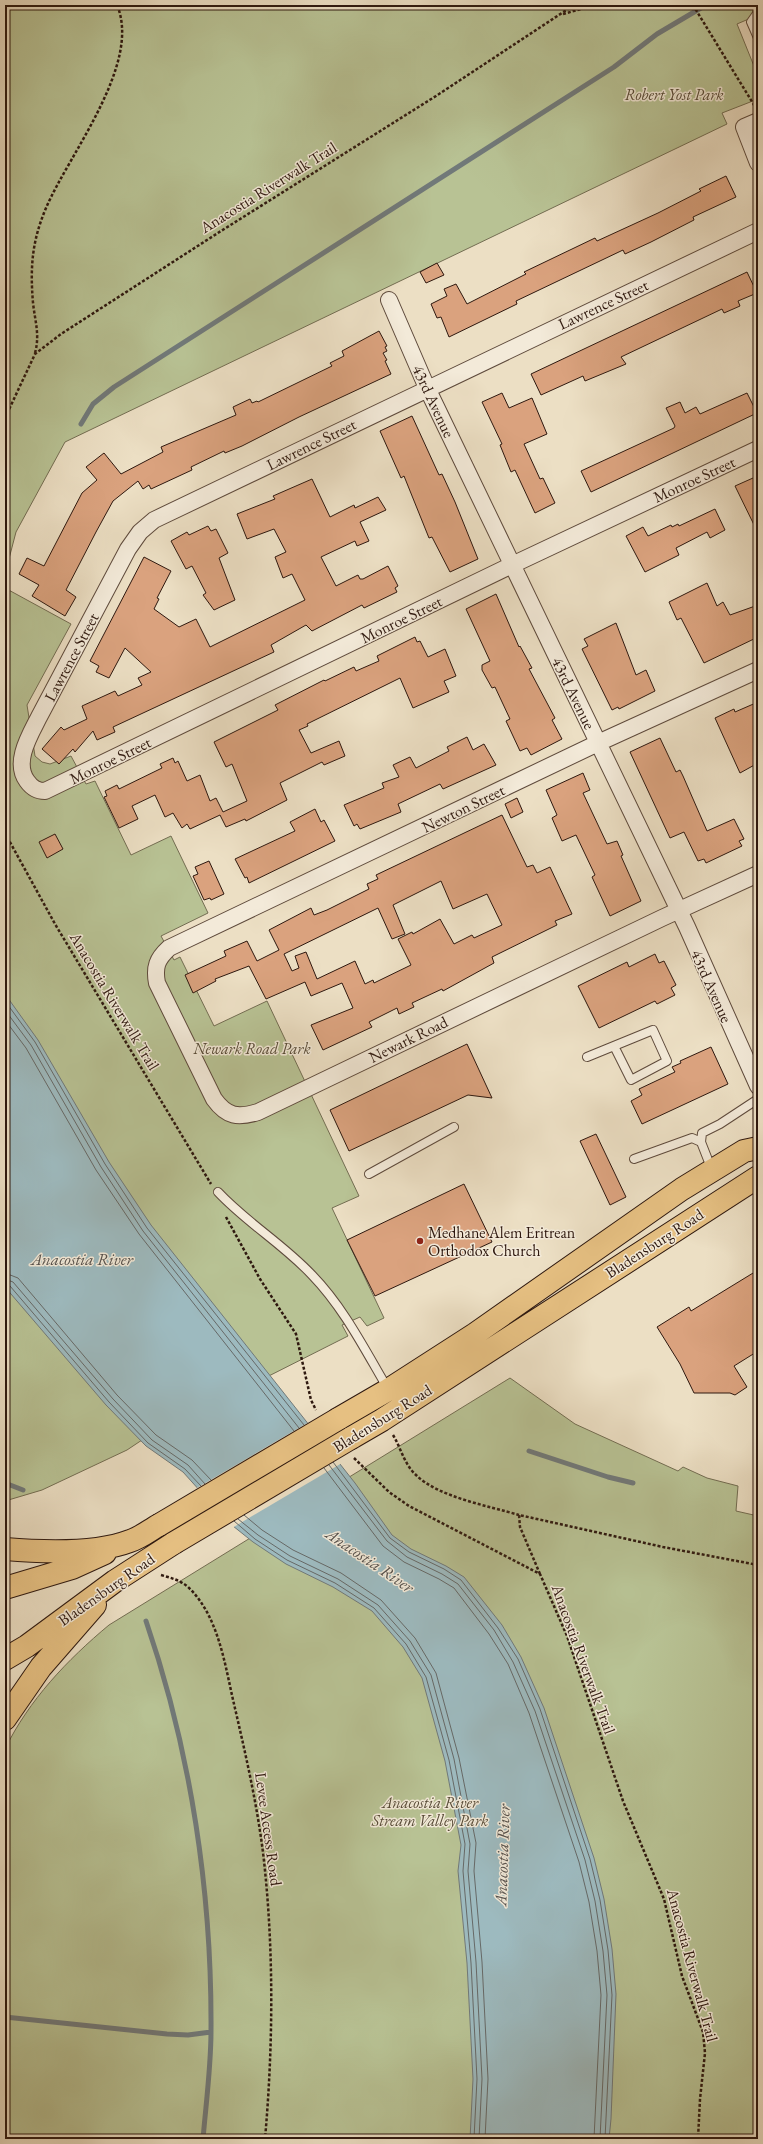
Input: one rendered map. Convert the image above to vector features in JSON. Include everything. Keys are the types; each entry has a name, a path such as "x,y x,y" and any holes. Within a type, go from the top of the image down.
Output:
{"main road":[{"name":"Bladensburg Road","path":"5,1549 37,1551 73,1550 130,1541 159,1525 328,1417 388,1390 475,1334 628,1225 744,1151 758,1148"},
{"name":"Bladensburg Road","path":"5,1659 27,1646 141,1563 350,1445 382,1420 758,1177"},
{"path":"5,1588 72,1568 130,1541"},
{"path":"5,1719 41,1667 115,1581"}],"street":[{"path":"752,119 758,162"},
{"name":"Lawrence Street","path":"45,791 38,791 30,785 24,777 22,767 27,741 128,549 140,532 154,520 174,508 758,231"},
{"name":"43rd Avenue","path":"389,300 427,388 678,910 758,1086"},
{"name":"Monroe Street","path":"45,791 512,565 758,449"},
{"name":"Newton Street","path":"168,948 598,743 758,670"},
{"name":"Newark Road","path":"168,948 160,955 156,964 155,974 157,983 214,1099 220,1108 231,1115 244,1116 272,1105 678,910 758,874"}],"lane":[{"path":"758,12 751,22 758,38"},
{"path":"587,1058 614,1046 653,1030 667,1061 631,1080 614,1046"},
{"path":"712,1171 701,1142 702,1133 720,1124 758,1099"},
{"path":"369,1174 454,1127"},
{"path":"634,1159 692,1138 701,1142"},
{"path":"218,1192 234,1210 294,1257 313,1275 350,1324 388,1390"}],"path":[{"path":"35,354 38,340 31,273 32,248 37,229 47,206 96,115 113,76 120,54 123,32 117,5"},
{"name":"Anacostia Riverwalk Trail","path":"5,418 35,354 113,299 436,96 574,5"},
{"path":"560,15 596,5"},
{"path":"693,5 752,119"},
{"name":"Anacostia Riverwalk Trail","path":"5,833 55,924 207,1179"},
{"path":"218,1192 227,1220 260,1279 296,1334 311,1400 328,1417"},
{"path":"382,1420 397,1442 404,1459 415,1475 425,1482 446,1492 519,1515 663,1547 758,1565"},
{"name":"Anacostia Riverwalk Trail","path":"350,1445 389,1492 409,1506 540,1574 566,1636 623,1801 664,1899 682,1976 703,2032 704,2053 698,2139"},
{"path":"519,1515 520,1527 540,1574"},
{"name":"Levee Access Road","path":"141,1563 156,1573 179,1581 188,1588 209,1618 225,1667 246,1759 264,1860 268,1909 270,2028 269,2103 266,2139"}],"green space":[{"name":"Robert Yost Park","path":"5,5 758,5 758,15 737,24 758,76 758,99 722,113 727,124 65,442 16,532 5,574"},
{"name":"Newark Road Park","path":"5,588 71,624 27,705 35,756 42,762 50,764 71,756 86,784 95,781 131,855 171,836 208,913 161,936 174,960 180,957 214,1026 267,1001 359,1196 332,1208 384,1318 367,1326 360,1317 342,1325 348,1336 142,1440 127,1450 42,1490 5,1501"},
{"name":"Anacostia River Stream Valley Park","path":"510,1378 575,1424 678,1471 683,1467 707,1478 738,1486 736,1511 758,1516 758,2139 5,2139 5,1749 25,1714 37,1697 78,1652 109,1625"}],"water":[{"name":"Anacostia River","path":"5,994 38,1040 109,1162 151,1225 355,1483 392,1535 411,1549 446,1566 464,1577 502,1625 521,1657 544,1708 594,1858 604,1899 612,1949 616,1994 609,2139 470,2139 473,2079 467,1963 458,1871 461,1845 445,1761 422,1678 403,1647 372,1611 333,1587 286,1564 253,1542 228,1522 183,1472 146,1446 106,1405 5,1287"}],"pier":[{"path":"309,1422 342,1463 232,1528 195,1489"}],"building":[{"path":"726,176 736,197 693,217 694,220 651,242 625,254 623,250 516,301 517,304 449,337 441,317 437,318 431,304 447,296 444,289 456,284 467,304 526,274 524,272 595,238 597,241 658,213 701,191 699,189"},
{"path":"437,263 444,275 426,283 420,272"},
{"path":"747,272 757,293 738,301 740,306 724,313 722,309 621,357 626,364 585,381 583,376 541,395 531,374"},
{"path":"379,331 387,346 385,347 387,351 383,353 387,360 385,361 391,374 299,417 242,446 225,453 224,451 191,467 192,470 151,489 149,485 143,489 138,481 113,501 96,532 66,590 76,597 65,616 32,596 39,585 19,574 27,558 44,566 82,493 97,480 86,467 104,453 121,474 163,452 161,447 236,415 233,407 250,399 252,403 258,402 332,366 330,363 344,356 342,351"},
{"path":"502,393 509,408 532,398 547,434 524,444 540,479 543,478 555,503 535,513 515,470 511,472 500,445 502,444 482,402"},
{"path":"747,393 757,413 591,492 581,471 674,428 675,426 666,408 680,402 685,413 696,407 700,414"},
{"path":"412,416 439,475 442,474 455,502 478,559 450,572 432,537 429,538 404,476 401,478 380,431"},
{"path":"753,478 758,487 758,533 735,486"},
{"path":"312,479 330,517 354,505 355,508 378,497 386,510 360,522 369,541 357,546 355,541 321,557 336,586 358,575 360,579 363,579 388,566 398,586 395,588 397,592 364,608 362,605 312,631 306,625 271,645 274,652 113,727 115,732 97,740 93,731 75,752 73,749 59,764 42,749 61,727 64,730 87,719 82,706 115,691 118,696 142,685 138,678 151,672 125,648 109,678 96,672 99,666 90,661 144,557 171,571 157,598 159,599 154,609 179,627 196,619 210,647 305,600 292,574 283,578 275,557 286,552 274,529 247,539 237,514 275,499 273,496"},
{"path":"715,509 725,530 710,538 707,532 676,548 679,555 645,572 626,536 643,527 648,536 671,525 672,527 678,524 679,526"},
{"path":"208,526 211,531 216,529 228,553 219,558 235,600 214,610 203,595 206,593 192,566 186,569 171,541 187,532 189,535"},
{"path":"707,583 717,606 723,602 730,615 758,605 758,637 704,663 681,618 677,620 669,602"},
{"path":"496,594 519,647 520,646 532,668 529,669 555,718 552,720 562,739 531,755 527,748 520,751 506,721 510,719 495,687 492,688 482,670 482,665 490,661 466,609"},
{"path":"616,623 636,675 646,670 655,691 619,709 618,707 612,710 582,649 588,646 584,639"},
{"path":"415,637 417,642 420,641 428,657 445,649 456,676 444,681 449,692 413,708 400,678 307,724 308,726 299,730 311,753 339,741 345,756 324,765 322,762 280,783 287,800 246,821 245,819 226,827 220,815 190,829 187,824 182,828 173,813 165,817 155,795 132,806 138,819 119,828 104,797 107,796 105,791 117,785 119,789 162,768 160,764 173,758 175,763 178,761 187,781 200,775 210,801 216,798 223,812 247,801 232,764 226,767 214,742 278,710 275,705 324,680 325,681 354,667 356,671 379,661 377,656"},
{"path":"758,702 758,763 740,773 715,718 734,709 735,712"},
{"path":"467,737 473,750 484,744 496,765 443,789 440,784 398,804 401,812 360,829 357,824 354,826 344,805 384,788 382,783 399,777 393,765 410,757 416,768 449,751 447,747"},
{"path":"660,738 676,772 680,770 707,831 734,819 744,839 739,841 742,846 706,863 704,859 698,861 684,832 670,838 630,752"},
{"path":"583,773 590,790 583,793 607,844 617,841 623,855 621,856 641,901 610,916 592,877 595,875 576,835 562,841 552,818 557,815 546,790"},
{"path":"517,798 523,812 511,818 505,804"},
{"path":"315,809 321,822 324,820 335,841 249,883 247,877 245,878 235,859 295,831 290,822"},
{"path":"502,815 527,867 533,865 537,873 550,867 572,914 555,921 557,925 492,957 494,963 443,991 442,989 412,1003 414,1007 399,1014 397,1008 369,1022 372,1027 323,1050 311,1025 353,1008 342,983 311,996 305,982 266,999 249,966 215,979 216,981 193,993 185,975 226,956 224,951 247,941 257,961 279,950 269,930 311,908 314,915 369,889 367,884 378,879 376,875","holes":["441,881 453,909 487,894 502,925 474,938 472,935 454,944 440,919 413,934 412,932 398,939 411,965 374,983 373,980 365,984 355,961 317,979 306,952 295,956 299,968 292,971 284,954 378,908 392,939 405,934 393,905"]},
{"path":"55,834 63,849 47,858 39,842"},
{"path":"209,861 224,894 211,900 210,898 204,900 193,876 198,874 195,867"},
{"path":"655,954 659,963 664,961 676,985 671,988 675,995 657,1004 655,1001 599,1028 578,986 627,962 629,967"},
{"path":"467,1044 492,1098 468,1095 349,1151 330,1110"},
{"path":"711,1047 728,1084 642,1124 631,1101 642,1095 639,1089 675,1072 672,1067 681,1063 680,1061"},
{"path":"596,1134 626,1197 610,1205 580,1141"},
{"name":"Medhane Alem Eritrean Orthodox Church","path":"464,1184 492,1242 375,1296 347,1240"},
{"path":"758,1270 758,1351 734,1366 747,1387 735,1395 730,1393 694,1393 680,1364 657,1327 689,1307 691,1311"}],"waterway":[{"path":"81,424 93,404 114,387 614,67 657,34 706,5"},
{"path":"529,1451 608,1477 633,1483"},
{"path":"5,1483 23,1490"},
{"path":"146,1621 162,1671 187,1772 203,1875 208,1927 211,2031 203,2139"},
{"path":"5,2017 167,2034 188,2035 211,2032"}],"place":[{"name":"Medhane Alem Eritrean Orthodox Church","path":"420,1241"}]}
